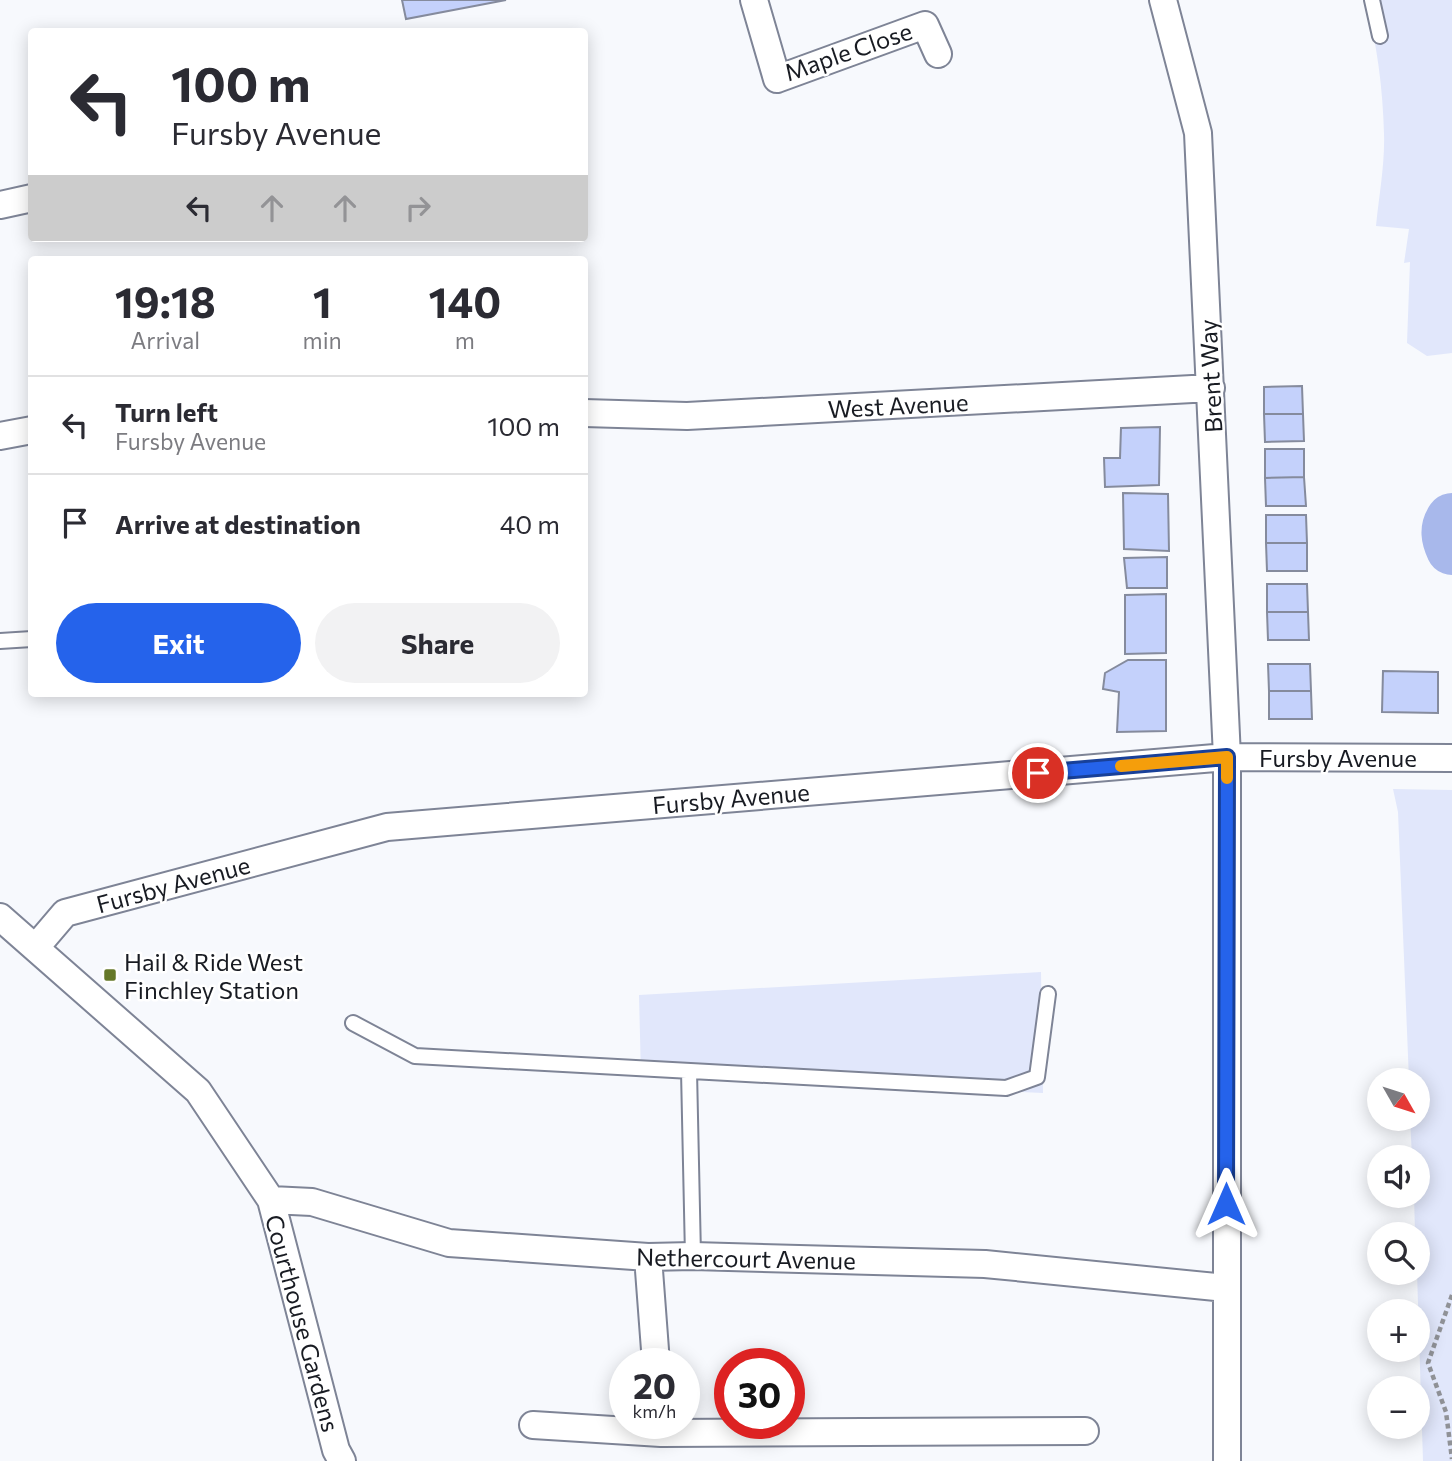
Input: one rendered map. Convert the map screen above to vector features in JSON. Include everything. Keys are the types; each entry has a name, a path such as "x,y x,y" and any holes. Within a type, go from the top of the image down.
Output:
{"street":[{"name":"Maple Close","path":"754,0 777,79 925,25 938,54"},
{"name":"Brent Way","path":"1163,0 1198,133 1211,388 1227,757 1227,1461"},
{"path":"0,205 28,199"},
{"name":"West Avenue","path":"588,413 687,416 1211,388"},
{"path":"0,436 28,431"},
{"name":"Fursby Avenue","path":"36,947 65,913 387,827 1227,757 1452,758"},
{"name":"Courthouse Gardens","path":"0,917 198,1091 271,1200 336,1450 342,1461"},
{"name":"Nethercourt Avenue","path":"271,1200 312,1202 449,1243 648,1257 985,1264 1226,1288"},
{"path":"648,1257 655,1348"},
{"path":"533,1425 609,1427"},
{"path":"700,1428 1085,1432"}],"lane":[{"path":"1372,0 1380,36"},
{"path":"0,641 28,639"},
{"path":"354,1023 415,1056 1006,1088 1037,1077 1048,994"},
{"path":"689,1071 693,1256"}],"path":[{"path":"1452,1296 1428,1363 1446,1412 1452,1459"}],"shaded area":[{"path":"1365,0 1452,0 1452,353 1427,356 1407,343 1410,262 1404,263 1409,229 1376,226 1384,157 1383,117 1376,49"},
{"path":"1452,508 1452,575 1440,554 1435,534 1439,524"},
{"path":"1393,789 1452,790 1452,1461 1423,1461 1422,1439 1430,1439 1430,1376 1420,1376 1420,1362 1430,1362 1430,1299 1418,1299 1417,1285 1430,1285 1430,1222 1415,1222 1414,1208 1430,1208 1430,1145 1411,1145 1411,1131 1430,1131 1430,1068 1409,1068 1398,812"},
{"path":"1041,972 1043,1093 641,1076 639,995"}],"building":[{"path":"402,0 506,0 406,19"},
{"path":"1302,386 1303,414 1264,414 1264,387"},
{"path":"1264,414 1303,414 1304,441 1265,442"},
{"path":"1160,427 1159,485 1105,487 1104,458 1120,458 1121,428"},
{"path":"1265,449 1304,449 1304,477 1265,478"},
{"path":"1304,477 1306,506 1266,506 1265,478"},
{"path":"1123,493 1168,494 1169,551 1124,549"},
{"path":"1266,515 1306,515 1307,543 1266,543"},
{"path":"1266,543 1307,543 1307,571 1267,571"},
{"path":"1167,557 1167,588 1127,588 1124,558"},
{"path":"1267,584 1307,584 1308,612 1267,612"},
{"path":"1166,594 1166,653 1125,654 1125,595"},
{"path":"1267,612 1308,612 1309,640 1268,640"},
{"path":"1128,660 1166,660 1166,731 1117,732 1119,692 1103,689 1105,673"},
{"path":"1268,664 1310,664 1311,691 1269,691"},
{"path":"1383,671 1438,672 1438,713 1382,712"},
{"path":"1269,691 1311,691 1312,719 1269,719"}],"waterway":[{"path":"1452,519 1447,534 1452,549"}],"slow traffic":[{"path":"1121,766 1227,757 1227,778"}],"place":[{"name":"Hail & Ride West Finchley Station","path":"110,975"}],"route":[{"path":"1038,773 1227,757 1226,1204"}]}
